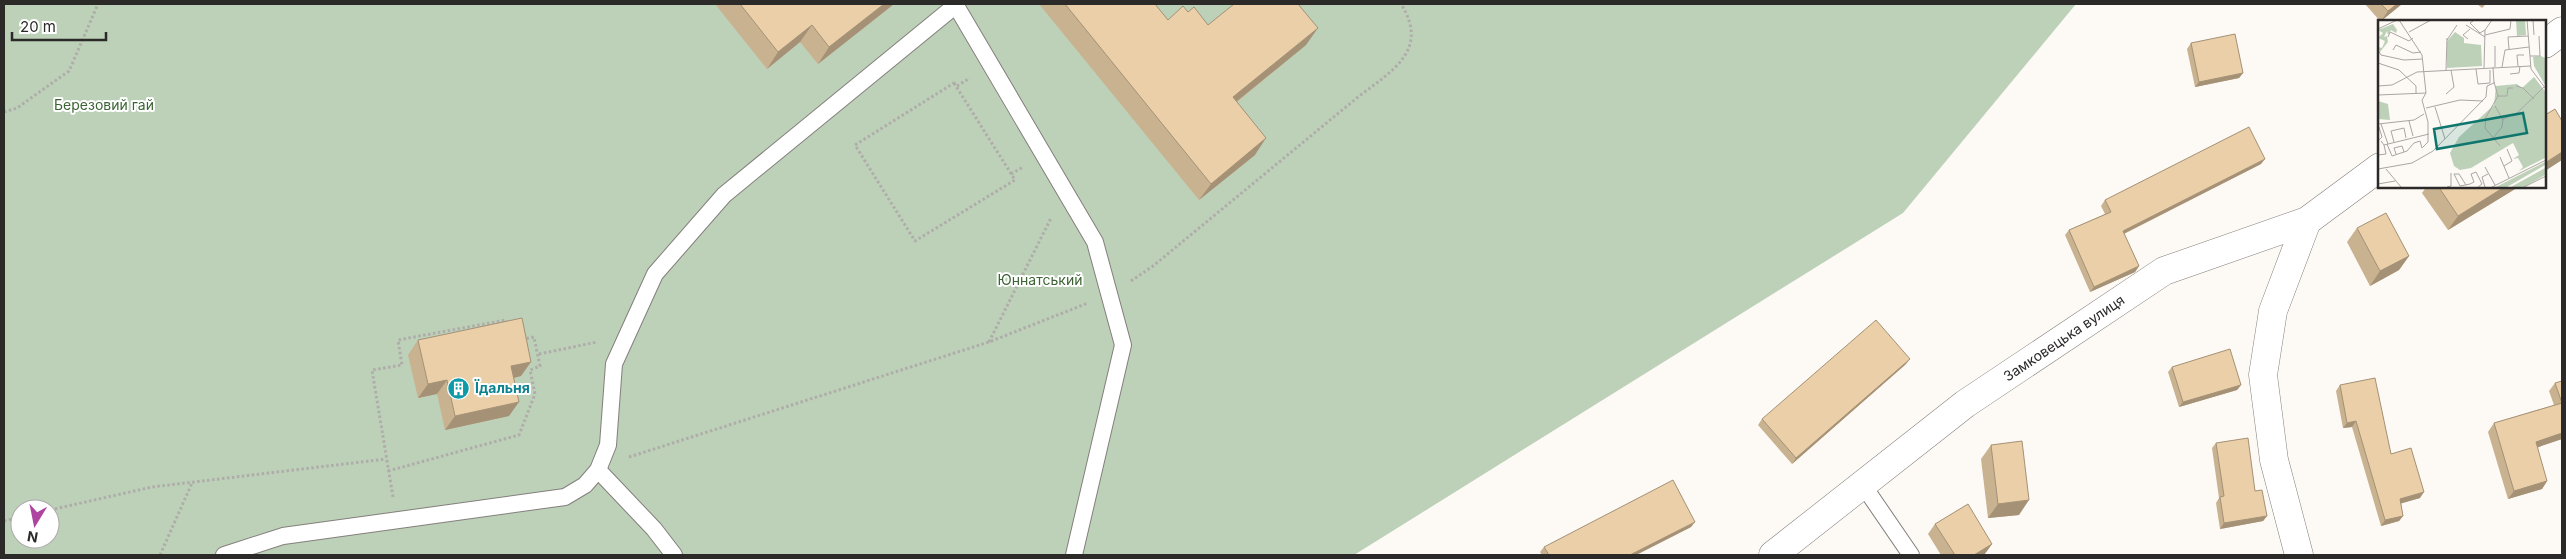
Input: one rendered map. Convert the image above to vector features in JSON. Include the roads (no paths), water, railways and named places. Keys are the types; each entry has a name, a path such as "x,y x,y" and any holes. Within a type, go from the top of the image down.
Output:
{"street":[{"path":"2546,43 2562,31"},
{"name":"Замковецька вулиця","path":"1773,555 1966,404 2164,271 2307,221 2378,168"},
{"path":"2299,555 2274,460 2263,375 2273,311 2307,221"}],"lane":[{"path":"224,555 283,536 564,497 585,485 598,470 608,445 614,364 655,274 724,195 956,4 1095,242 1123,344 1074,555"},
{"path":"598,470 654,529 674,555"},
{"path":"1863,485 1911,555"}],"place":[{"name":"Їдальня","path":"459,388"}],"park label":[{"name":"Березовий гай","path":"104,105"},
{"name":"Юннатський","path":"1040,280"}]}
